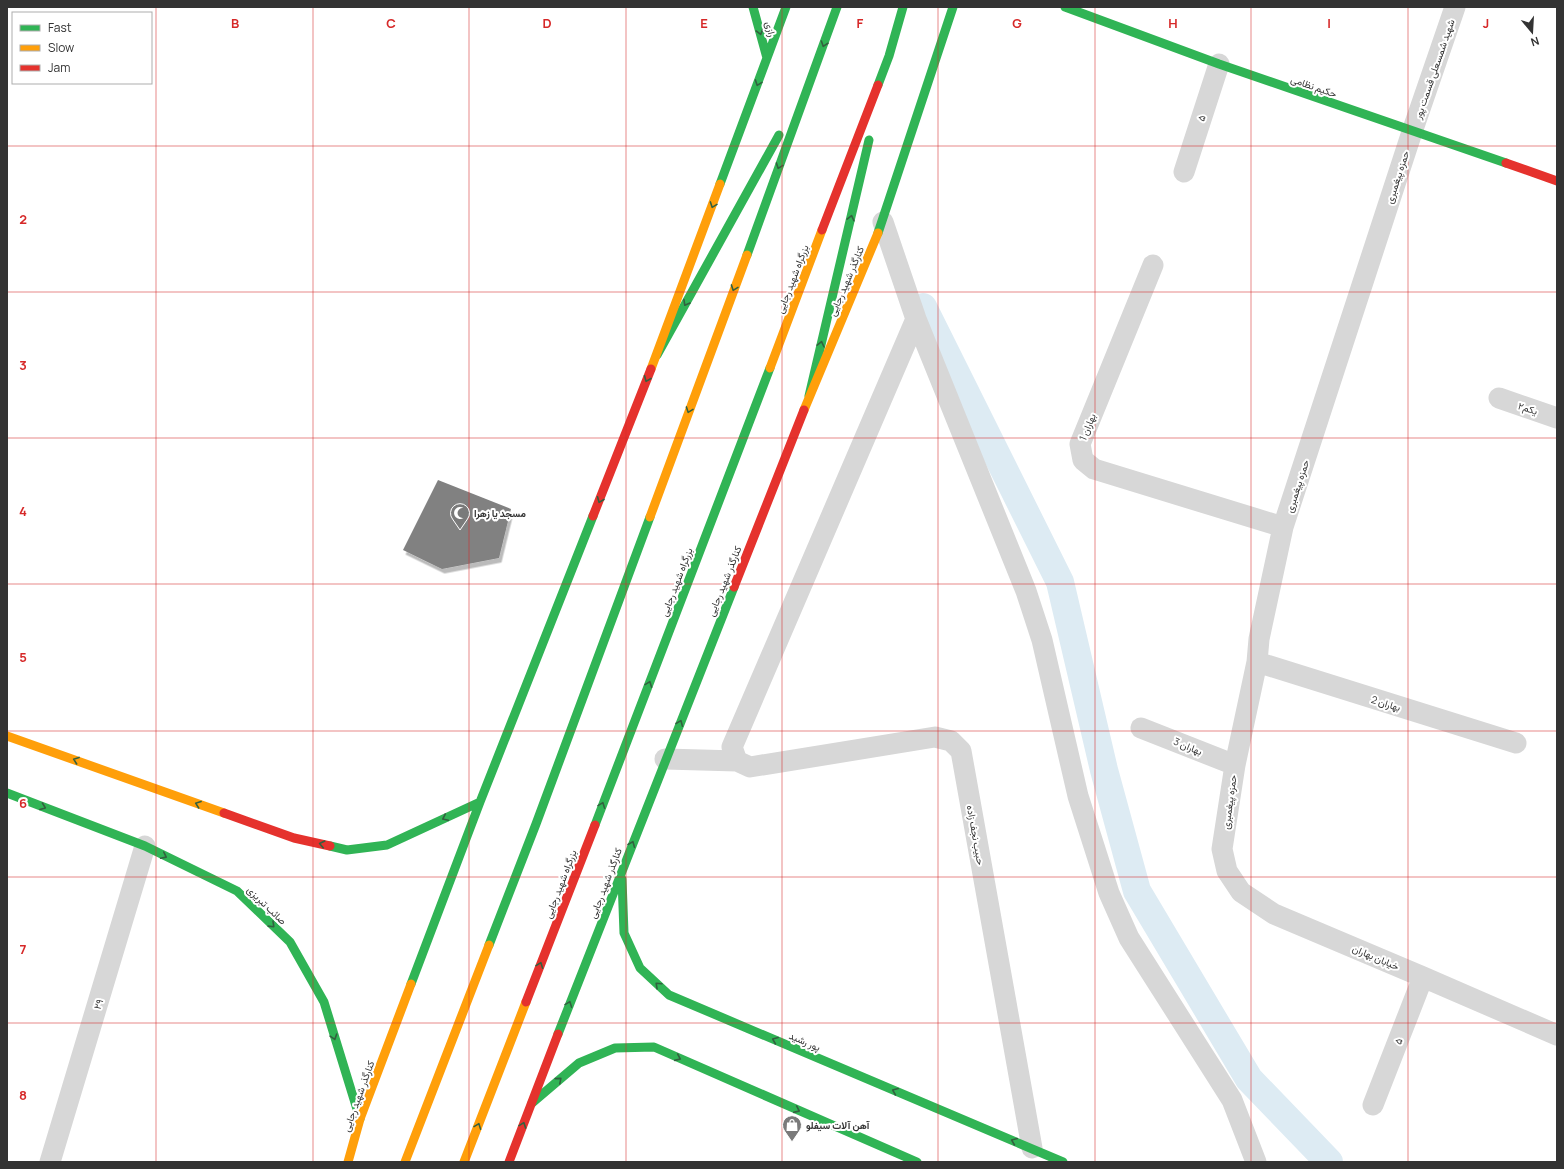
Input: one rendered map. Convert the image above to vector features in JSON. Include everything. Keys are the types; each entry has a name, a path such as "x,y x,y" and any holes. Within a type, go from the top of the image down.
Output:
{"main road":[{"name":"رازی","path":"753,7 767,58"},
{"name":"کنارگذر شهید رجایی","path":"348,1162 360,1119 480,802 657,355 786,7"},
{"path":"405,1162 536,824 814,73 837,7"},
{"name":"بزرگراه شهید رجایی","path":"464,1162 586,849 889,56 903,7"},
{"name":"کنارگذر شهید رجایی","path":"509,1162 665,759 809,396 883,222 953,7"},
{"name":"حکیم نظامی","path":"1066,7 1219,64 1557,181"},
{"path":"809,396 889,56"},
{"path":"657,355 814,73"},
{"path":"7,736 294,838 347,850 387,845 480,802"},
{"name":"صائب تبریزی","path":"7,793 145,846 237,891 290,942 324,1002 360,1119"},
{"name":"پور رشید","path":"622,869 624,933 640,968 668,995 1063,1162"},
{"path":"530,1105 579,1063 615,1048 654,1047 917,1162"}],"street":[{"name":"شهید شمسعلی قسمت پور","path":"1412,132 1456,7"},
{"name":"۵","path":"1184,172 1219,64"},
{"name":"حمزه پیغمبری","path":"1222,849 1234,765 1257,662 1259,639 1284,527 1412,132"},
{"path":"883,222 916,319 1023,584 1042,640 1078,796 1108,893 1129,938 1232,1100 1256,1162"},
{"name":"بهاران 1","path":"1153,265 1080,444 1083,460 1094,469 1284,527"},
{"path":"738,761 732,747 916,319"},
{"name":"یکم۲","path":"1498,398 1557,418"},
{"name":"بهاران 2","path":"1257,662 1516,743"},
{"name":"بهاران 3","path":"1141,728 1234,765"},
{"name":"حبیب نجف زاده","path":"665,759 738,761 750,767 935,737 951,741 961,751 1032,1148"},
{"name":"۲۹","path":"50,1162 145,846"},
{"name":"خیابان بهاران","path":"1222,849 1227,871 1240,892 1274,914 1557,1035"},
{"name":"۵","path":"1373,1105 1423,977"}],"building":[{"name":"مسجد یا زهرا","path":"438,480 511,509 499,558 442,569 403,550"}],"waterway":[{"path":"923,307 1060,582 1104,770 1137,891 1249,1079 1329,1162"}],"traffic: fast":[{"path":"753,7 767,58"},
{"path":"720,184 786,7"},
{"path":"747,255 837,7"},
{"path":"878,85 889,56 903,7"},
{"path":"878,233 953,7"},
{"path":"1065,7 1219,64 1506,163"},
{"path":"657,355 779,135"},
{"path":"809,396 869,140"},
{"path":"595,825 770,368"},
{"path":"411,984 480,802 593,516"},
{"path":"489,945 536,824 650,517"},
{"path":"558,1034 734,587"},
{"path":"7,793 145,846 237,891 290,942 324,1002 360,1119"},
{"path":"330,846 347,850 387,845 480,802"},
{"path":"622,879 624,933 640,968 669,995 1063,1162"},
{"path":"532,1103 579,1063 615,1048 654,1047 917,1162"}],"traffic: slow":[{"path":"651,369 720,184"},
{"path":"770,368 822,230"},
{"path":"804,410 878,233"},
{"path":"650,517 747,255"},
{"path":"7,736 224,813"},
{"path":"405,1162 489,945"},
{"path":"348,1162 360,1119 411,984"},
{"path":"464,1162 526,1002"}],"traffic: jam":[{"path":"822,230 878,85"},
{"path":"1506,163 1557,181"},
{"path":"593,516 651,369"},
{"path":"734,587 804,410"},
{"path":"224,813 294,838 330,846"},
{"path":"526,1002 595,825"},
{"path":"509,1162 558,1034"}],"place":[{"name":"مسجد یا زهرا","path":"460,530"},
{"name":"آهن آلات سیفلو","path":"792,1142"}]}
